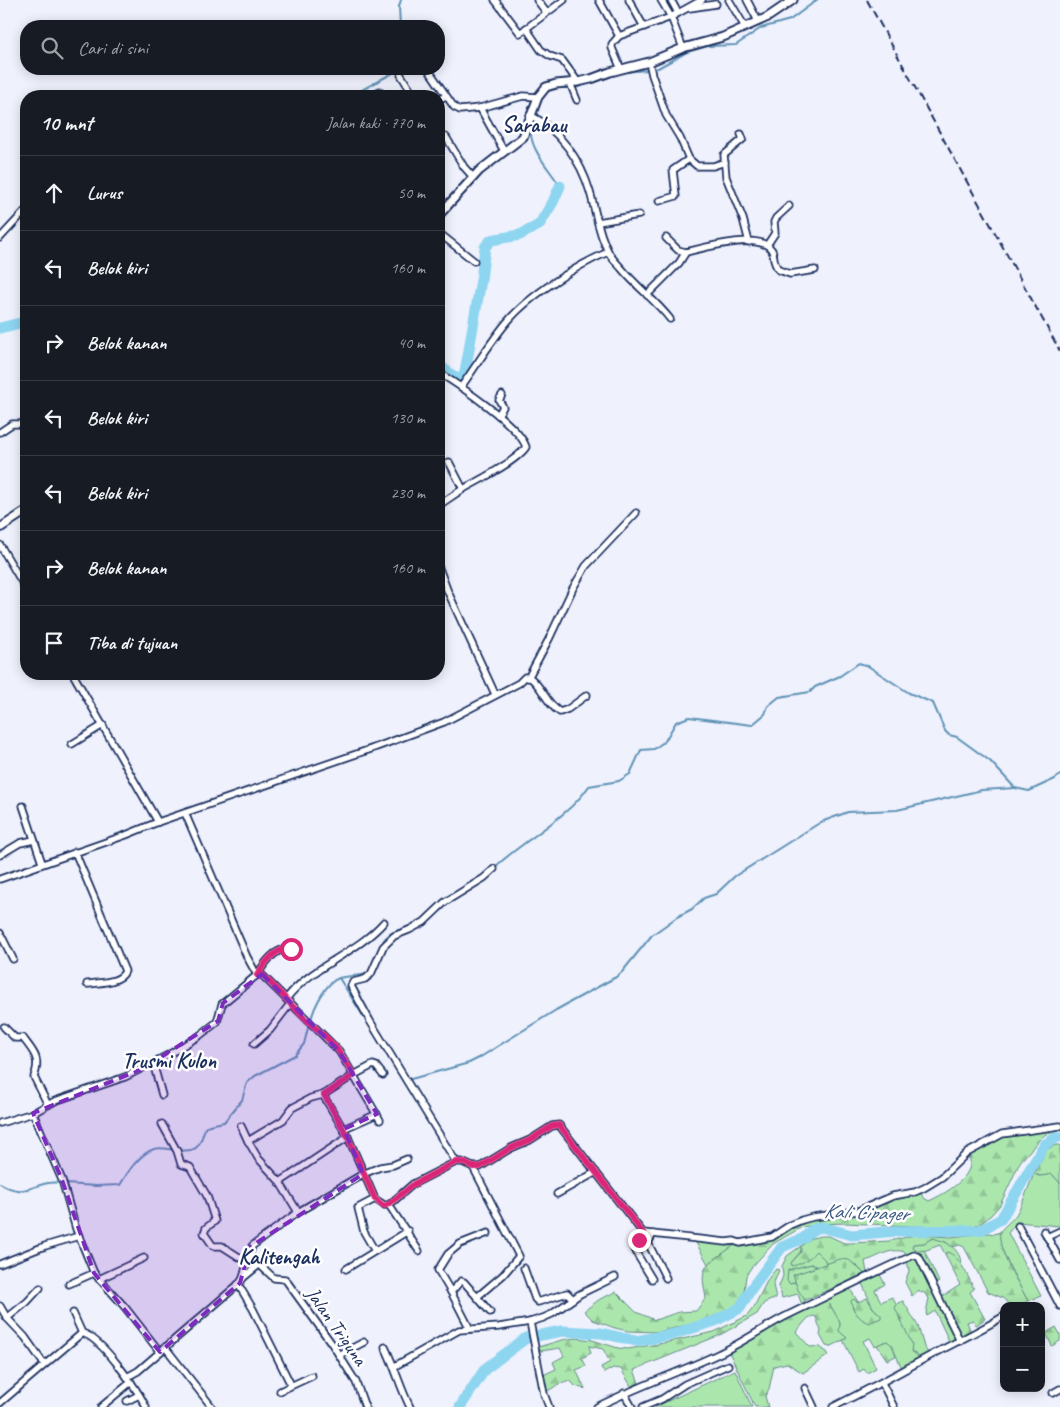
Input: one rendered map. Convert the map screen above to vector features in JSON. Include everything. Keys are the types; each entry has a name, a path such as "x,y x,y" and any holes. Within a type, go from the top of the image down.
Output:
{"street":[{"path":"494,0 518,32 524,30 564,0"},
{"path":"537,0 546,12"},
{"path":"599,0 619,36"},
{"path":"629,0 644,27"},
{"path":"662,0 683,48"},
{"path":"670,0 678,13"},
{"path":"621,69 612,48 612,44 619,36 671,17 702,0"},
{"path":"729,0 745,27"},
{"path":"747,0 758,20"},
{"path":"445,208 473,177 523,137 533,116 538,97 546,87 550,85 573,86 621,69 650,67 683,48 723,37 745,27 777,12 793,0"},
{"path":"687,8 716,4"},
{"path":"524,30 541,50 550,56 562,60 577,100"},
{"path":"650,67 666,115 689,158 697,166 703,167 725,162"},
{"path":"401,75 410,90"},
{"path":"432,75 441,90"},
{"path":"445,96 457,109 480,108 523,96 538,97"},
{"path":"480,108 504,151"},
{"path":"533,116 558,137 573,155 584,174 600,234 608,252 629,278 670,319"},
{"path":"740,134 743,139 724,154 726,177 749,242"},
{"path":"446,137 464,167 473,177"},
{"path":"659,201 676,196 672,171 689,158"},
{"path":"767,244 775,233 774,224 776,218 789,206"},
{"path":"598,222 639,215"},
{"path":"0,238 20,216"},
{"path":"445,238 474,261"},
{"path":"666,238 678,250 686,252 724,244 749,242 767,244 773,253 773,261 779,270 790,274 816,270"},
{"path":"461,387 509,320 549,286 608,252"},
{"path":"647,295 679,263 686,252"},
{"path":"445,376 498,415 523,440 526,448 491,473 445,501"},
{"path":"498,415 503,407 499,400 502,395"},
{"path":"0,432 12,424 20,424"},
{"path":"449,462 463,489"},
{"path":"528,678 586,566 636,513"},
{"path":"0,528 20,515"},
{"path":"0,545 20,579"},
{"path":"445,584 495,694"},
{"path":"0,879 444,722 518,683 525,677 528,678 529,676 533,679 544,696 560,712 568,709 587,695"},
{"path":"77,680 158,822"},
{"path":"72,744 103,725"},
{"path":"23,806 42,863"},
{"path":"184,813 247,957 257,975"},
{"path":"0,855 20,843 34,840"},
{"path":"75,852 126,971 122,976 107,982 87,984"},
{"path":"456,1162 370,1022 351,986 353,982 366,979 371,974 382,950 391,938 424,922 445,902 484,878 494,869"},
{"path":"254,1044 270,1030 298,984 339,958 373,933 384,922"},
{"path":"0,933 13,959"},
{"path":"0,1123 33,1113 48,1105 125,1077 153,1063 198,1036 217,1022 222,1004 257,975 277,952 284,948 291,949"},
{"path":"257,975 262,974 338,1050 380,1120"},
{"path":"4,1027 15,1038 24,1038 36,1056 37,1068 34,1077 48,1105"},
{"path":"153,1063 162,1096"},
{"path":"248,1141 283,1120 292,1108 311,1098 324,1095 354,1075 374,1065 383,1075"},
{"path":"324,1095 348,1137 375,1199 384,1206 414,1184 456,1162 462,1162 473,1167 484,1166 511,1148 530,1140 552,1126 559,1125 643,1233 726,1242 772,1237 790,1225 807,1218 858,1212 893,1196 915,1192 924,1188 942,1177 967,1153 1002,1134 1060,1126"},
{"path":"33,1113 63,1183 78,1236 94,1272 124,1306 160,1352"},
{"path":"343,1129 377,1114"},
{"path":"162,1124 181,1164 192,1169 207,1196 215,1222 206,1228 204,1233 212,1246 221,1246 247,1262"},
{"path":"241,1126 258,1158 280,1182 298,1212"},
{"path":"280,1182 348,1137"},
{"path":"243,1278 252,1246 298,1212 363,1174 407,1159"},
{"path":"473,1167 519,1256 503,1275 477,1297"},
{"path":"557,1194 596,1172"},
{"path":"375,1199 358,1208 364,1232 375,1251"},
{"path":"389,1204 420,1251"},
{"path":"1018,1226 1060,1306"},
{"path":"346,1269 408,1231"},
{"path":"1060,1231 1046,1234 1060,1258"},
{"path":"470,1329 452,1292 438,1271 448,1254 460,1244 488,1233"},
{"path":"643,1233 634,1246 652,1279"},
{"path":"653,1234 648,1243 666,1278"},
{"path":"0,1264 45,1246 78,1236"},
{"path":"596,1407 624,1393 719,1354 787,1315 914,1254 919,1257 960,1341"},
{"name":"Jalan Triguna","path":"249,1255 274,1278 285,1279 356,1382 365,1407"},
{"path":"99,1279 144,1258"},
{"path":"101,1407 138,1371 260,1264"},
{"path":"524,1268 535,1299 538,1302 567,1293 573,1299"},
{"path":"69,1284 94,1272"},
{"path":"395,1366 452,1333 530,1322 552,1314 573,1299 615,1277"},
{"path":"452,1292 463,1281 490,1312"},
{"path":"238,1284 253,1308 291,1385"},
{"path":"7,1318 27,1302 40,1288"},
{"path":"0,1306 7,1318 25,1337 44,1364"},
{"path":"72,1313 82,1332 104,1349 129,1380 146,1407"},
{"path":"833,1407 882,1383 1000,1318"},
{"path":"530,1322 544,1394 549,1407"},
{"path":"0,1403 82,1332"},
{"path":"339,1355 364,1342"},
{"path":"165,1347 212,1407"},
{"path":"385,1347 395,1366 398,1380 410,1407"},
{"path":"643,1407 662,1399 685,1384 728,1365"},
{"path":"280,1391 312,1376"},
{"path":"882,1383 894,1407"},
{"path":"805,1388 814,1407"},
{"path":"1053,1392 1060,1389"},
{"path":"624,1393 632,1407"},
{"path":"126,1401 139,1395"}],"highlighted area":[{"path":"262,974 339,1051 377,1114 344,1129 363,1174 250,1247 240,1283 160,1352 94,1273 62,1180 33,1113 142,1069 218,1021 223,1003"}],"green space":[{"path":"1046,1129 1056,1132 1046,1134 1040,1139 1020,1162 1000,1205 983,1222 974,1226 959,1228 845,1223 802,1227 773,1244 750,1269 746,1276 744,1291 739,1303 732,1309 699,1322 658,1332 628,1331 615,1328 593,1320 584,1311 600,1299 616,1292 636,1312 655,1320 679,1312 696,1311 706,1298 703,1280 708,1264 736,1244 772,1239 798,1224 820,1218 865,1212 893,1197 920,1192 929,1201 951,1189 965,1176 970,1167 969,1154 1000,1137"},
{"path":"1060,1145 1060,1183 1052,1174 1041,1176 1034,1174 1047,1149"},
{"path":"1034,1174 1039,1176 1052,1174 1060,1183 1060,1226 1017,1222 1008,1233 1041,1296 1028,1301 1001,1248 999,1234 1017,1213"},
{"path":"1000,1232 1000,1240 1005,1258 1028,1301 1026,1302 1006,1302 1003,1298 988,1292 964,1247 960,1245 952,1247 946,1242 933,1238 924,1243 913,1244 912,1247 918,1251 924,1250 939,1282 934,1284 919,1253 916,1252 906,1255 905,1252 894,1251 865,1261 867,1273 865,1274 851,1262 839,1260 826,1264 825,1260 816,1251 805,1261 791,1266 791,1263 801,1252 801,1246 812,1238 821,1236 829,1236 844,1243 852,1243 890,1241 915,1235 951,1237"},
{"path":"930,1238 941,1240 951,1246 959,1254 961,1265 948,1252 945,1254 940,1245 921,1252 912,1247 912,1244 924,1243"},
{"path":"695,1241 733,1244 736,1244 708,1264"},
{"path":"801,1246 801,1251 791,1263 804,1261 816,1251 825,1260 826,1264 818,1267 812,1264 788,1270 790,1284 795,1282 805,1300 802,1305 798,1294 782,1298 779,1286 783,1276 782,1266 787,1256"},
{"path":"948,1252 964,1268 974,1289 970,1292 985,1319 976,1325 973,1320 967,1322 971,1332 961,1338 940,1298 960,1285 945,1254"},
{"path":"917,1257 956,1339 950,1343 935,1311 927,1316 929,1298 919,1290 912,1296 905,1282 909,1271 907,1260"},
{"path":"840,1259 849,1260 865,1274 805,1300 798,1290 793,1275"},
{"path":"812,1264 818,1267 794,1275 795,1282 790,1284 787,1281 788,1270"},
{"path":"776,1269 779,1270 773,1285 776,1298 764,1303 757,1314 720,1335 634,1370 639,1383 631,1386 621,1369 613,1368 604,1373 601,1367 610,1362 603,1349 589,1346 591,1353 582,1358 586,1366 576,1370 585,1389 575,1386 570,1380 546,1392 543,1375 556,1369 553,1362 564,1356 560,1348 541,1351 537,1349 538,1347 576,1338 628,1349 714,1332 747,1316 754,1307 768,1279"},
{"path":"879,1273 885,1284 875,1290 881,1302 892,1297 896,1304 900,1321 908,1332 913,1344 911,1351 920,1358 902,1368 894,1350 887,1341 875,1346 870,1338 863,1341 876,1368 867,1373 864,1369 859,1372 843,1340 847,1338 838,1331 839,1320 827,1300 849,1287 858,1302 856,1301 852,1308 864,1321 881,1315 873,1308 861,1281"},
{"path":"867,1298 873,1308 881,1315 881,1318 869,1323 857,1314 851,1301 853,1299 858,1302"},
{"path":"827,1300 839,1320 839,1331 847,1338 830,1347 826,1346 820,1335 821,1331 816,1317 808,1318 796,1332 810,1347 820,1347 828,1353 827,1356 803,1373 787,1363 774,1366 769,1389 765,1396 768,1407 755,1407 729,1352 764,1333 786,1318"},
{"path":"903,1301 918,1326 924,1347 929,1354 920,1358 911,1351 912,1344 895,1308 898,1303"},
{"path":"1056,1327 1060,1334 1060,1341 1052,1346 1046,1333"},
{"path":"887,1341 892,1345 896,1356 887,1360 877,1345"},
{"path":"735,1370 752,1407 655,1407"}],"waterway":[{"path":"400,20 399,6 401,0"},
{"path":"653,69 687,52 708,46 736,45 761,28 790,20 817,0"},
{"path":"547,91 558,88 575,88 624,72 648,70"},
{"path":"362,90 389,75"},
{"path":"531,127 531,135 536,150 560,186"},
{"path":"445,370 456,378 464,378 485,247 491,240 520,235 539,225 560,186"},
{"path":"0,328 20,323"},
{"path":"494,868 569,809 589,786 619,781 630,774 641,750 654,749 665,741 676,722 689,717 752,725 765,714 768,706 779,697 810,692 815,687 840,676 859,663 868,666 909,693 933,703 945,731 949,735 957,737 990,761 1015,788 1029,791 1060,775"},
{"path":"411,1079 469,1063 556,1010 616,977 652,935 692,909 704,898 716,894 735,876 821,822 848,812 897,810 982,790 1015,788"},
{"path":"382,944 391,934 413,925"},
{"path":"311,1020 321,996 334,980 342,977 367,974"},
{"path":"339,978 371,1028"},
{"path":"179,1150 195,1149 200,1143 205,1128 209,1125 224,1122 242,1100 247,1083 255,1076 295,1055 304,1044 309,1024"},
{"name":"Kali Cipager","path":"460,1407 485,1369 526,1338 562,1331 601,1333 636,1341 674,1334 715,1321 740,1308 751,1289 782,1247 804,1238 812,1230 821,1227 852,1235 896,1231 981,1230 1001,1219 1044,1145 1060,1137"},
{"path":"66,1184 120,1185 134,1164 149,1151 159,1148 174,1150"},
{"path":"0,1183 17,1190 24,1190 44,1184 61,1183"}],"railway":[{"path":"867,0 1060,351"}],"district":[{"name":"Sarabau","path":"534,124"},
{"name":"Trusmi Kulon","path":"169,1060"},
{"name":"Kalitengah","path":"279,1256"}],"route":[{"path":"291,949 284,948 277,952 261,968 257,975 260,973 264,976 304,1018 327,1038 338,1050 354,1075 324,1095 348,1137 363,1174 377,1201 385,1206 414,1184 456,1162 480,1167 511,1148 542,1134 552,1126 559,1125 643,1233 639,1240"}]}
